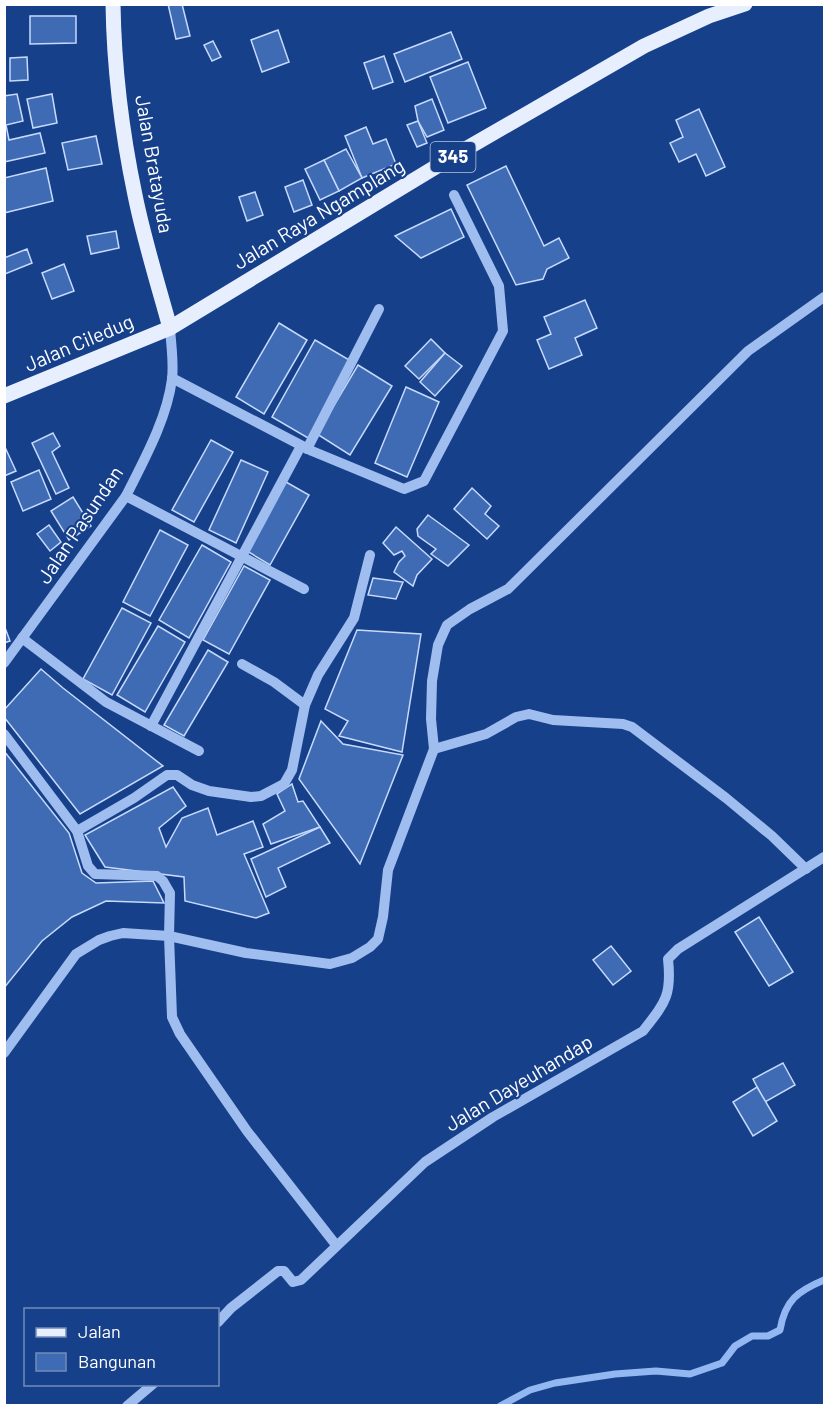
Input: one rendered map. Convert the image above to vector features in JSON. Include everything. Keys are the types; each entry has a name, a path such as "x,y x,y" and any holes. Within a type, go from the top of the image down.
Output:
{"main road":[{"name":"Jalan Bratayuda","path":"113,4 115,49 131,175 170,328"},
{"name":"Jalan Raya Ngamplang","path":"170,328 457,154 644,46 709,16 745,4"},
{"name":"Jalan Ciledug","path":"4,396 170,328"}],"street":[{"path":"172,378 304,448 404,489 424,481 503,331 499,286 454,195"},
{"path":"4,1053 76,954 99,940 123,933 169,931 246,952 330,964 352,958 370,948 378,939 388,870 434,749 431,719 432,681 438,645 447,625 470,609 508,589 748,351 825,297"},
{"path":"151,726 240,556 304,448 379,309"},
{"name":"Jalan Pasundan","path":"4,663 126,496 164,411 172,378 170,328"},
{"path":"126,496 304,589"},
{"path":"77,831 134,798 167,775 177,775 192,786 209,791 251,797 272,791 284,784 292,770 304,705 318,675 354,618 370,555"},
{"path":"22,639 106,702 198,752"},
{"path":"242,664 274,682 304,705"},
{"path":"434,749 486,734 516,717 529,714 553,720 623,724 632,727 726,798 772,836 806,869"},
{"path":"4,734 77,831 88,866 95,874 159,878 170,893 172,1017 180,1034 247,1131 336,1245"},
{"name":"Jalan Dayeuhandap","path":"219,1321 231,1308 279,1271 284,1271 293,1282 302,1280 425,1162 493,1117 643,1031 661,1010 668,992 670,975 668,959 678,949 825,857"},
{"path":"127,1406 151,1386"}],"building":[{"path":"168,4 182,4 190,36 176,39"},
{"path":"30,16 76,16 76,43 30,44"},
{"path":"278,30 289,62 262,72 251,40"},
{"path":"451,32 462,59 405,82 394,54"},
{"path":"213,41 221,57 212,61 204,45"},
{"path":"384,56 393,82 373,89 364,63"},
{"path":"27,57 28,80 10,81 10,58"},
{"path":"468,62 486,108 448,123 430,77"},
{"path":"17,94 23,121 6,125 9,140 40,133 45,153 4,162 4,96"},
{"path":"52,94 57,123 33,128 27,99"},
{"path":"432,99 444,130 427,137 418,121 415,106"},
{"path":"699,109 725,167 706,176 696,154 679,162 670,143 683,137 676,120"},
{"path":"418,121 427,143 417,147 407,125"},
{"path":"366,127 373,144 386,139 396,164 362,178 345,136"},
{"path":"96,136 102,164 68,170 62,143"},
{"path":"346,149 362,178 339,191 324,160"},
{"path":"324,160 339,191 320,200 305,169"},
{"path":"506,166 544,246 559,238 569,258 547,269 543,279 516,285 467,185"},
{"path":"46,168 53,201 4,213 4,178"},
{"path":"303,180 312,205 294,212 285,187"},
{"path":"255,192 263,215 247,221 239,197"},
{"path":"451,209 464,237 421,258 395,236"},
{"path":"116,231 119,248 91,254 87,236"},
{"path":"27,249 32,263 5,274 4,258"},
{"path":"64,264 74,291 52,299 42,273"},
{"path":"585,300 597,328 575,338 582,355 549,369 537,340 551,334 544,317"},
{"path":"279,323 307,340 264,414 236,397"},
{"path":"431,339 445,353 419,379 405,366"},
{"path":"315,340 351,361 308,438 272,417"},
{"path":"445,353 462,366 435,396 420,382"},
{"path":"358,365 392,386 350,455 317,434"},
{"path":"406,387 439,402 407,477 375,463"},
{"path":"53,433 60,446 52,452 69,488 56,494 32,443"},
{"path":"211,440 233,452 194,522 172,510"},
{"path":"4,445 16,471 4,476"},
{"path":"241,460 268,472 236,543 209,530"},
{"path":"39,470 51,499 23,511 11,482"},
{"path":"286,482 309,495 270,565 247,551"},
{"path":"472,488 491,506 485,514 499,526 487,539 454,509"},
{"path":"73,497 91,526 69,540 51,511"},
{"path":"428,515 469,545 448,566 431,554 436,549 418,536 417,529"},
{"path":"49,525 61,542 50,551 37,534"},
{"path":"396,527 432,559 417,575 413,586 394,572 405,556 402,551 394,555 383,543"},
{"path":"160,530 188,545 150,616 123,602"},
{"path":"202,545 231,562 189,638 159,620"},
{"path":"244,566 270,580 229,654 203,640"},
{"path":"373,578 403,582 396,599 368,595"},
{"path":"122,608 151,623 112,695 83,679"},
{"path":"4,625 10,641 4,643"},
{"path":"158,626 185,642 145,712 117,695"},
{"path":"357,630 421,634 402,752 339,736 348,721 325,709"},
{"path":"208,650 228,662 184,736 164,725"},
{"path":"41,669 163,766 80,814 4,717 4,710"},
{"path":"321,721 343,744 403,755 360,864 299,779"},
{"path":"4,751 69,833 82,873 96,883 153,881 164,903 106,901 72,917 42,941 4,988"},
{"path":"292,784 298,802 303,801 320,827 271,844 263,824 285,811 277,794"},
{"path":"173,787 186,806 159,828 166,847 182,818 208,808 217,835 253,821 263,847 244,854 269,913 256,918 185,901 184,877 105,867 85,835"},
{"path":"320,827 330,843 278,868 286,887 266,897 251,859"},
{"path":"759,917 793,972 769,986 735,932"},
{"path":"611,946 631,971 613,985 593,960"},
{"path":"783,1063 795,1085 765,1102 753,1079"},
{"path":"757,1087 777,1121 753,1136 733,1102"}],"waterway":[{"path":"500,1406 530,1390 555,1383 615,1374 656,1371 690,1374 722,1363 735,1346 752,1336 768,1336 780,1330 785,1311 794,1298 807,1288 824,1280"}]}
